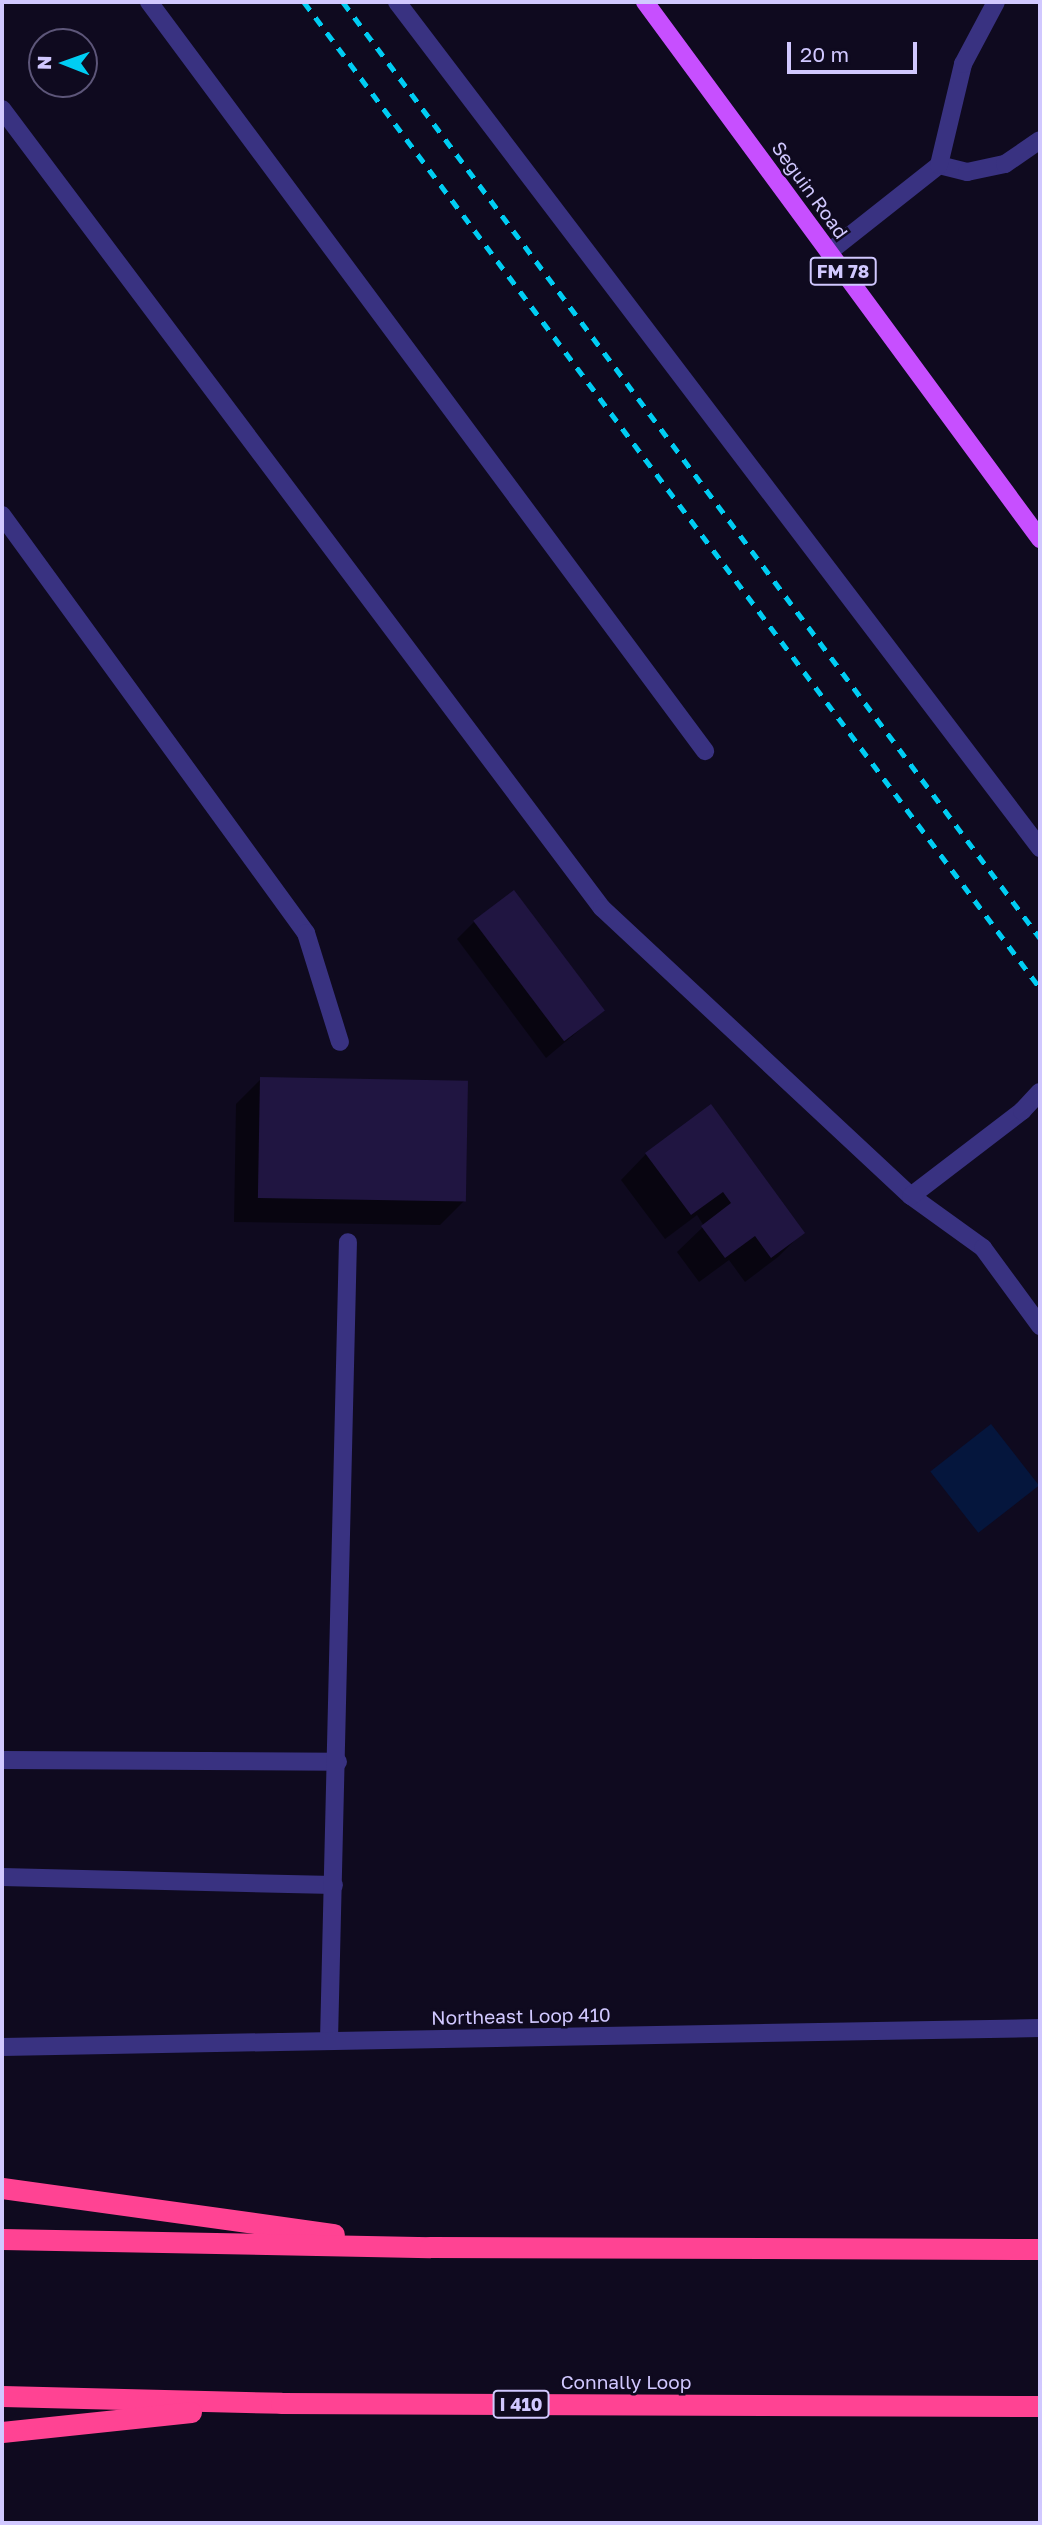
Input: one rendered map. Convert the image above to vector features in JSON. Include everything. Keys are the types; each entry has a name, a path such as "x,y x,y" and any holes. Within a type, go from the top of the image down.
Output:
{"highway":[{"path":"2,2188 430,2247"},
{"path":"2,2239 430,2247 1040,2249"},
{"name":"Connally Loop","path":"2,2396 281,2403 1040,2406"},
{"path":"2,2432 281,2403"}],"main road":[{"name":"Seguin Road","path":"645,2 1040,540"}],"street":[{"path":"149,2 705,751"},
{"path":"397,2 1040,848"},
{"path":"829,252 939,165 962,64 996,2"},
{"path":"2,109 602,908 911,1196 984,1248 1040,1326"},
{"path":"939,165 967,173 1004,164 1040,140"},
{"path":"2,515 306,933 340,1042"},
{"path":"911,1196 1022,1111 1040,1092"},
{"path":"329,2040 338,1762 348,1242"},
{"path":"2,1760 338,1762"},
{"path":"2,1877 334,1885"},
{"name":"Northeast Loop 410","path":"2,2047 1040,2028"}],"water":[{"path":"991,1424 1039,1485 978,1533 930,1471"}],"building":[{"path":"514,890 605,1011 564,1041 473,921"},
{"path":"260,1077 468,1081 466,1202 258,1198"},
{"path":"711,1104 805,1233 771,1258 755,1236 725,1258 701,1226 731,1203 723,1192 691,1215 645,1153"}],"railway":[{"path":"304,2 1040,988"},
{"path":"343,2 1040,938"}]}
